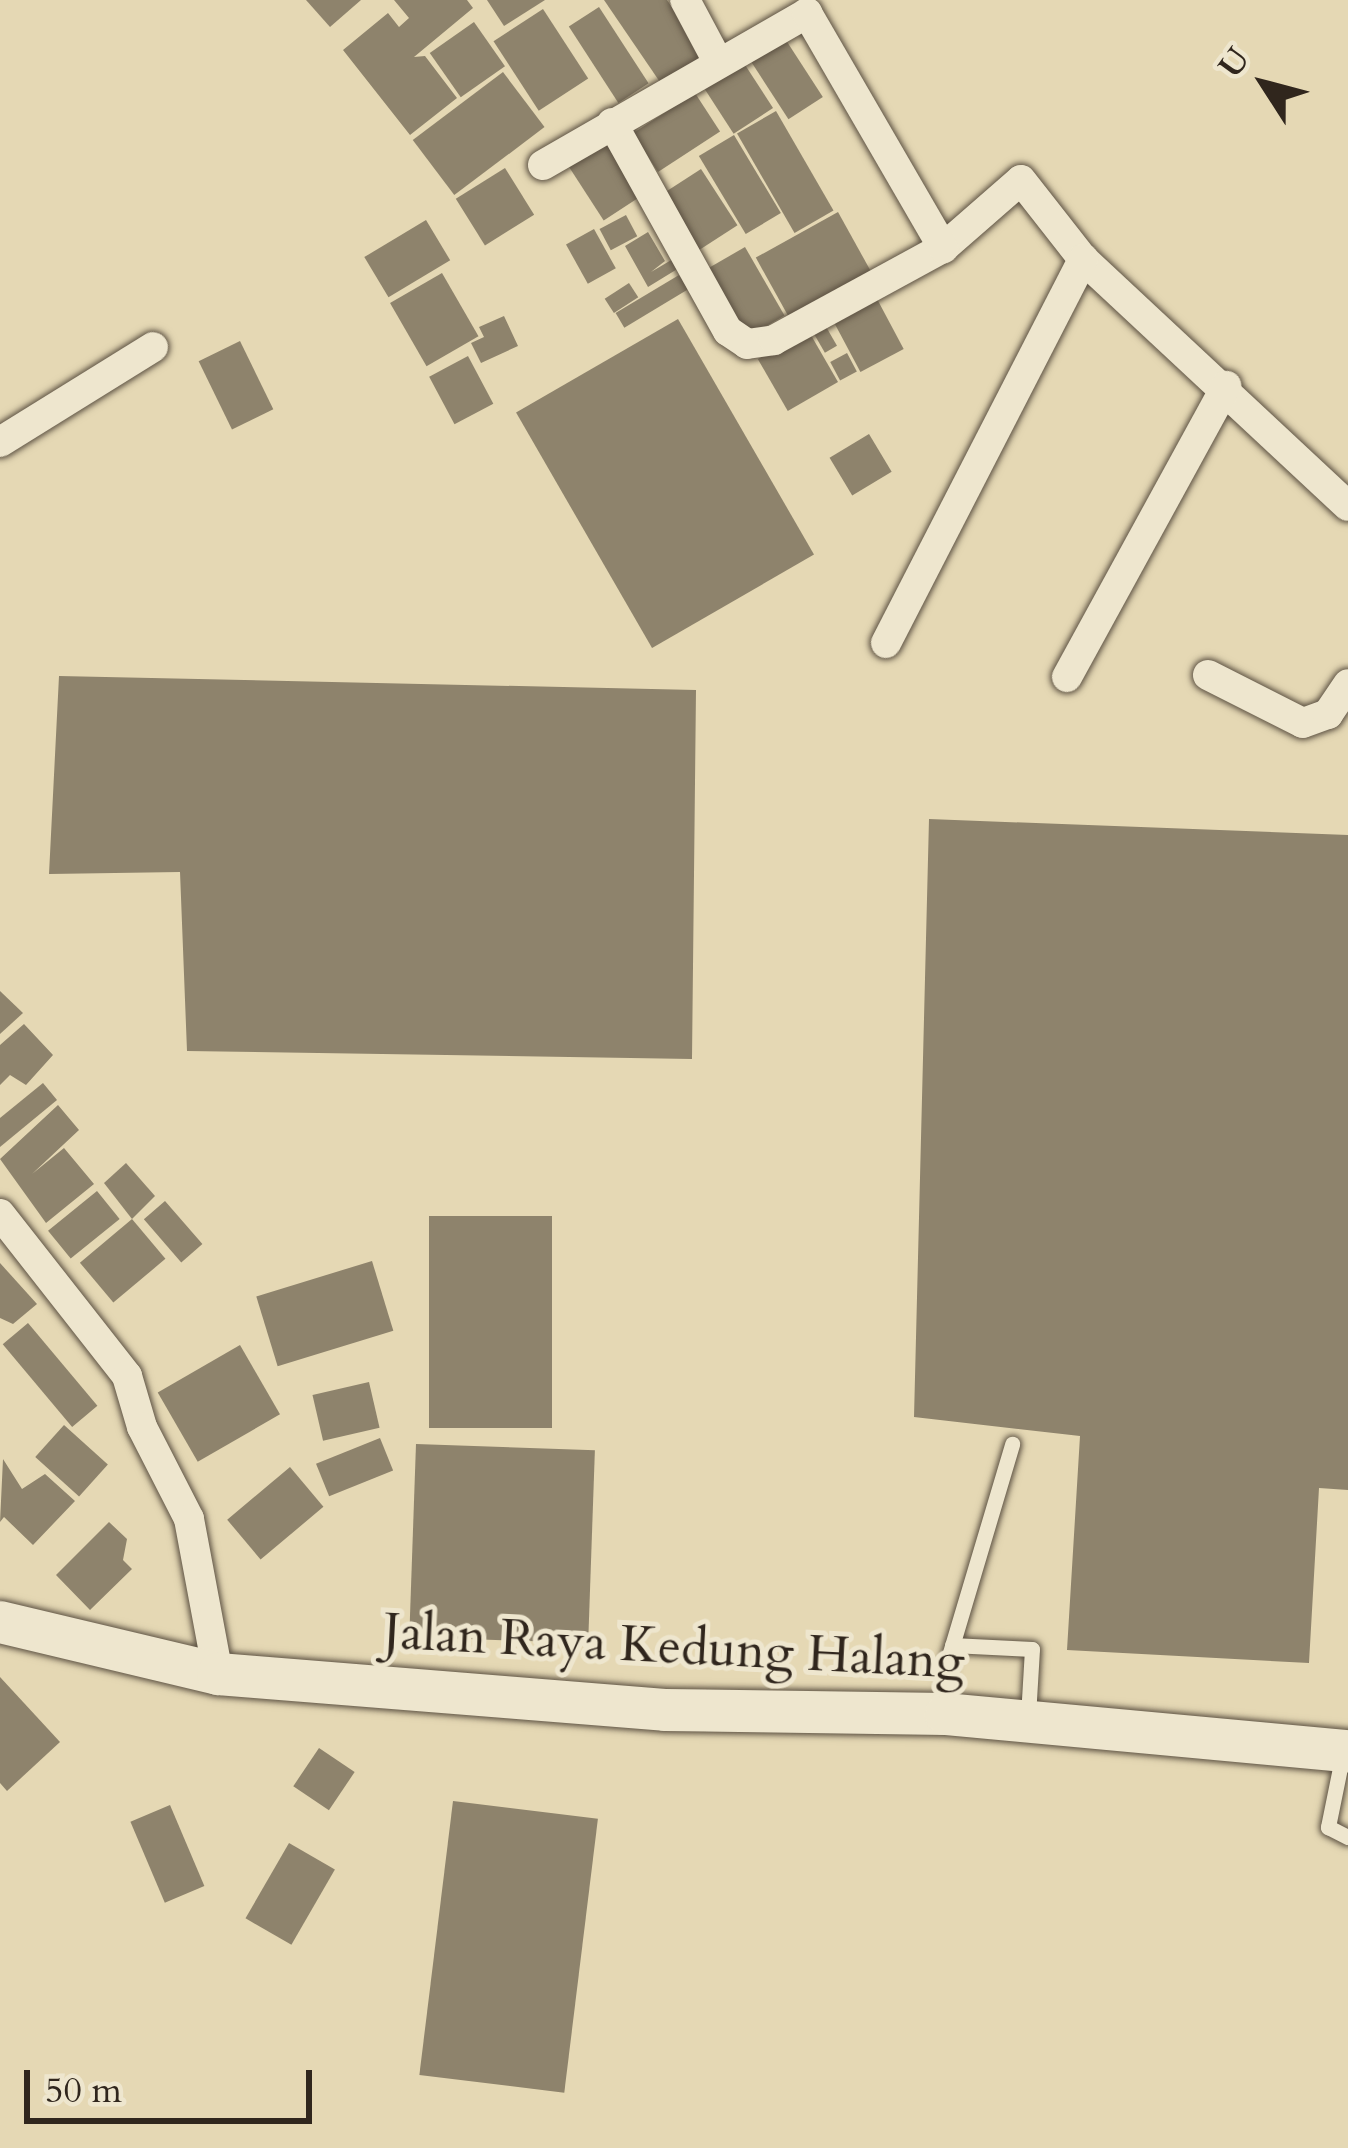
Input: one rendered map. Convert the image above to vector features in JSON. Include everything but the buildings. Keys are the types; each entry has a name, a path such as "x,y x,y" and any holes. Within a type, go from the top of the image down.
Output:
{"main road":[{"name":"Jalan Raya Kedung Halang","path":"0,1622 218,1674 665,1710 946,1714 1346,1751"}],"street":[{"path":"686,0 717,60"},
{"path":"543,165 717,60 807,13 943,248"},
{"path":"612,123 728,331 747,344 774,340 943,248 1021,180 1083,259 1226,386 1348,506"},
{"path":"886,643 1083,259"},
{"path":"0,442 153,347"},
{"path":"1067,677 1226,386"},
{"path":"1208,675 1303,722 1328,713 1348,684"},
{"path":"0,1214 127,1376 142,1427 189,1519 218,1674"}],"lane":[{"path":"946,1714 952,1646 1012,1444"},
{"path":"952,1646 1033,1648 1028,1720"},
{"path":"1346,1751 1328,1827 1348,1837"}]}
